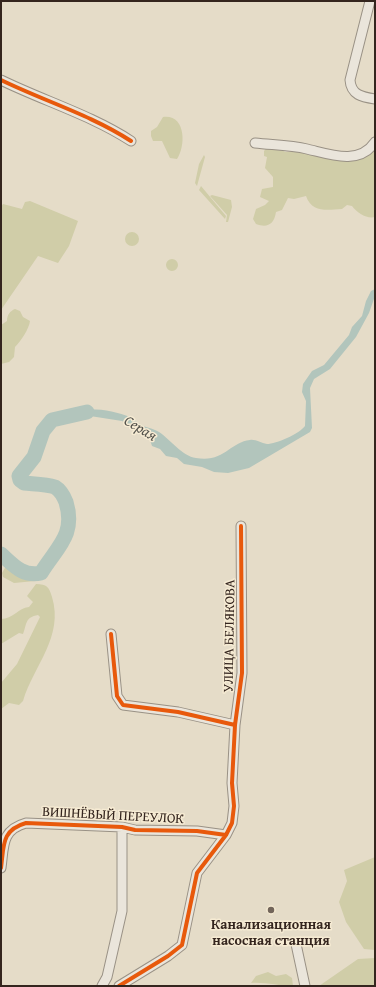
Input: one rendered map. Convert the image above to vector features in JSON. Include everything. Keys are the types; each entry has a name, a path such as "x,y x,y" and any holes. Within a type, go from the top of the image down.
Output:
{"street":[{"path":"370,1 350,84 355,93 362,97 375,99"},
{"path":"1,80 34,96 97,121 131,141"},
{"path":"255,143 306,149 334,156 346,156 360,154 370,148 375,142"},
{"name":"УЛИЦА БЕЛЯКОВА","path":"119,986 168,956 182,945 197,873 226,835 232,823 234,806 232,782 236,725 242,673 243,585 241,526"},
{"path":"111,634 117,696 123,705 178,712 236,725"},
{"name":"ВИШНЁВЫЙ ПЕРЕУЛОК","path":"1,868 5,838 14,827 26,823 122,827 135,830 197,831 226,835"},
{"path":"102,986 107,977 122,911 122,827"},
{"path":"296,944 305,986"}],"shaded area":[{"path":"163,117 171,117 176,120 182,132 182,147 177,159 170,158 162,141 153,141 151,136 151,131 157,127"},
{"path":"268,146 277,147 285,152 306,151 317,147 338,158 375,149 375,217 366,216 359,213 352,206 347,205 342,209 326,210 316,208 306,196 294,199 288,198 282,210 276,212 272,223 263,226 256,224 253,219 256,209 265,205 269,201 260,197 262,189 273,187 273,177 265,168 267,157 264,156 264,151"},
{"path":"204,155 205,157 197,186 195,183 199,164"},
{"path":"201,186 226,216 225,219 199,190"},
{"path":"212,195 231,200 232,207 228,222 226,222 227,215 210,196"},
{"path":"30,201 78,221 69,246 58,263 38,256 1,310 1,207 3,204 22,209 25,202"},
{"path":"132,232 137,234 139,239 137,244 132,246 127,244 125,239 127,234"},
{"path":"170,259 174,259 178,265 174,271 170,271 166,267 166,263"},
{"path":"15,309 20,311 23,317 30,321 28,328 20,342 15,347 14,357 9,362 1,364 1,325 7,321 9,314"},
{"path":"20,565 26,566 36,573 35,581 14,583 3,577 2,573 6,566 12,568"},
{"path":"36,584 47,587 52,597 55,611 51,638 23,701 19,705 9,703 1,709 1,683 17,664 40,617 38,615 31,617 27,622 23,634 19,633 1,644 1,619 5,619 22,609 29,607 33,602 27,596"},
{"path":"375,857 375,950 364,949 346,922 339,902 347,881 344,870"},
{"path":"375,958 375,986 319,986 358,959"},
{"path":"268,972 276,976 286,974 292,978 293,986 251,983 256,976"}],"water":[{"path":"375,289 375,296 369,313 356,337 330,369 314,379 310,388 312,428 310,432 249,468 228,473 214,472 202,467 184,464 177,458 166,456 160,449 152,446 149,437 122,421 90,416 68,421 67,414 74,411 90,409 115,412 130,417 142,425 159,432 181,451 191,457 206,459 220,455 237,444 243,442 252,440 271,444 287,438 305,426 306,401 302,392 303,384 312,371 324,365 349,335 352,327 362,316 366,301 371,291"}],"waterway":[{"name":"Серая","path":"1,554 14,566 24,572 35,574 41,573 59,548 67,532 69,523 66,502 62,494 55,487 24,483 20,480 19,476 34,457 43,431 52,420 87,412"}],"cycle path":[{"path":"1,80 100,123 131,141"},
{"path":"119,986 168,956 182,945 197,873 226,835 232,823 234,806 232,783 235,725 242,673 241,526"},
{"path":"111,634 117,696 123,705 178,712 235,725"},
{"path":"1,868 5,840 12,830 26,823 122,827 135,830 197,831 226,835"}],"place":[{"name":"Канализационная насосная станция","path":"271,910"}]}
